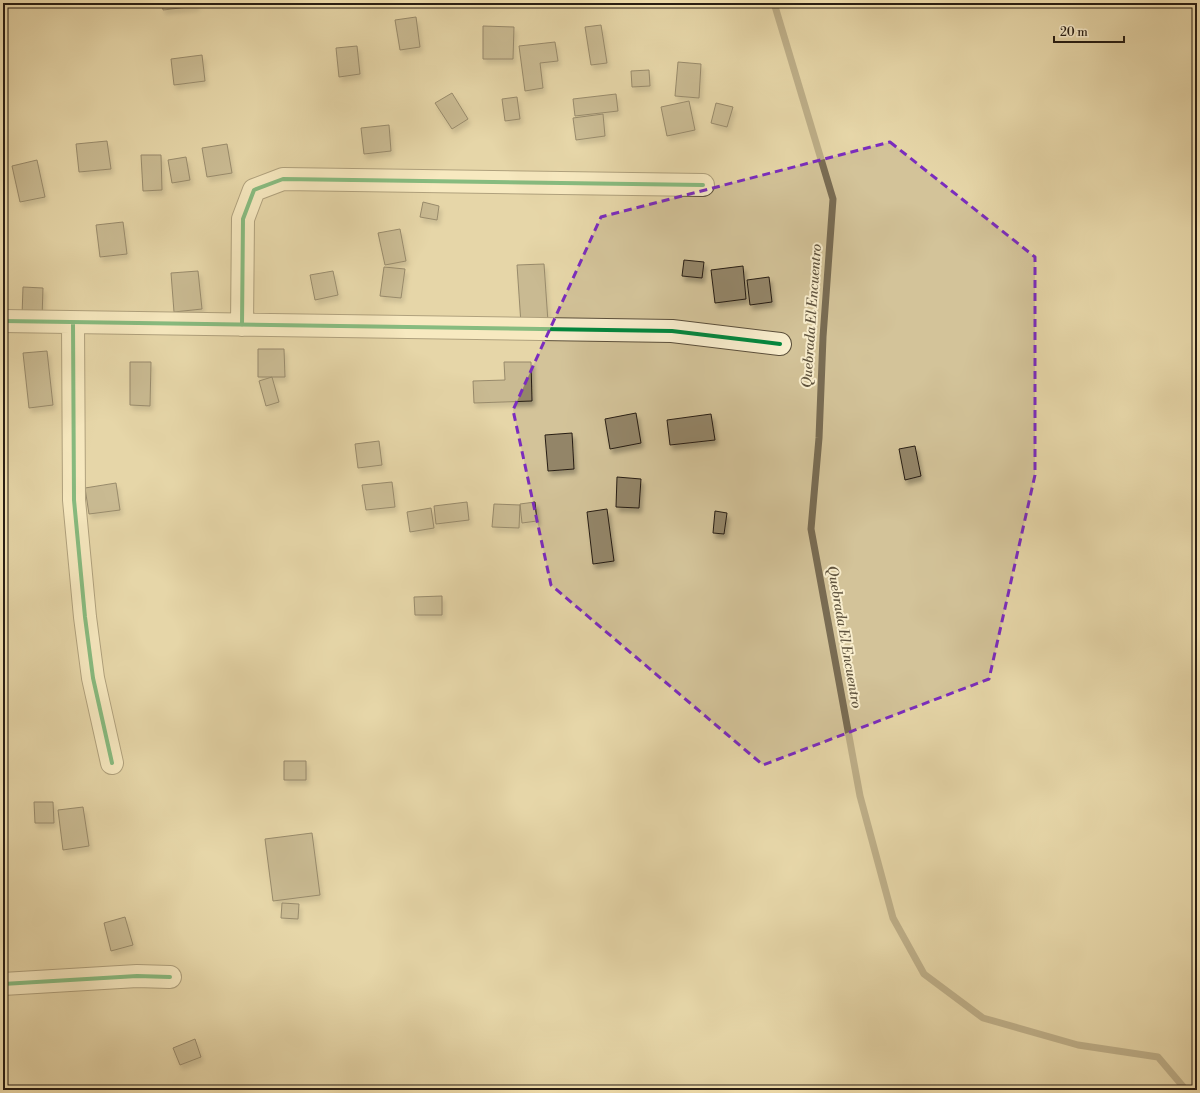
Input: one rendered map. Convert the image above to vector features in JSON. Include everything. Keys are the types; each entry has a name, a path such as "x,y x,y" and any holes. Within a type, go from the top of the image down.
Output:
{"street":[{"path":"242,325 243,219 254,190 283,179 703,185"},
{"path":"3,321 672,331 780,344"},
{"path":"73,322 74,500 85,617 93,678 112,763"},
{"path":"3,984 137,976 170,977"}],"highlighted area":[{"path":"890,142 1035,257 1035,475 989,679 763,765 551,585 513,410 601,217"}],"shaded area":[{"path":"3,3 1197,3 1197,1090 3,1090"}],"building":[{"path":"162,3 197,3 197,6 163,10"},
{"path":"416,17 420,47 400,50 395,20"},
{"path":"601,25 607,63 591,65 585,27"},
{"path":"483,26 514,27 513,59 483,59"},
{"path":"555,42 558,61 540,63 543,88 525,91 519,46"},
{"path":"357,46 360,74 339,77 336,48"},
{"path":"202,55 205,81 174,85 171,59"},
{"path":"678,62 701,64 699,98 675,96"},
{"path":"649,70 650,86 632,87 631,71"},
{"path":"452,93 468,119 452,129 435,103"},
{"path":"616,94 618,111 575,116 573,99"},
{"path":"517,97 520,119 505,121 502,99"},
{"path":"689,101 695,130 667,136 661,107"},
{"path":"716,103 733,107 727,127 711,123"},
{"path":"603,114 605,136 576,140 573,118"},
{"path":"389,125 391,151 364,154 361,128"},
{"path":"107,141 111,169 79,172 76,144"},
{"path":"227,144 232,173 207,177 202,148"},
{"path":"141,155 161,155 162,190 143,191"},
{"path":"186,157 190,180 172,183 168,160"},
{"path":"37,160 45,197 20,202 12,166"},
{"path":"423,202 439,206 437,220 420,217"},
{"path":"123,222 127,254 100,257 96,225"},
{"path":"400,229 406,261 385,265 378,233"},
{"path":"684,260 704,262 702,278 682,276"},
{"path":"544,264 548,322 521,324 517,265"},
{"path":"743,266 746,299 715,303 711,270"},
{"path":"384,267 405,269 401,298 380,296"},
{"path":"198,271 202,309 174,312 171,273"},
{"path":"333,271 338,295 315,300 310,275"},
{"path":"769,277 772,302 750,305 747,280"},
{"path":"23,287 43,288 42,318 22,316"},
{"path":"258,349 284,349 285,377 258,377"},
{"path":"47,351 53,405 29,408 23,353"},
{"path":"130,362 151,362 150,406 130,405"},
{"path":"504,362 531,362 532,401 474,403 473,381 505,380"},
{"path":"272,377 279,402 266,406 259,381"},
{"path":"636,413 641,443 610,449 605,419"},
{"path":"711,414 715,440 670,445 667,420"},
{"path":"572,433 574,469 548,471 545,435"},
{"path":"379,441 382,465 358,468 355,444"},
{"path":"915,446 921,476 905,480 899,449"},
{"path":"617,477 641,479 639,508 616,507"},
{"path":"392,482 395,507 366,510 362,485"},
{"path":"116,483 120,510 89,514 85,488"},
{"path":"467,502 469,520 436,524 434,506"},
{"path":"535,502 537,521 522,523 520,504"},
{"path":"494,504 520,505 519,528 492,527"},
{"path":"431,508 434,528 410,532 407,512"},
{"path":"607,509 614,561 593,564 587,512"},
{"path":"715,511 727,513 724,534 713,533"},
{"path":"442,596 442,615 415,615 414,597"},
{"path":"284,761 306,761 306,780 284,780"},
{"path":"34,802 53,802 54,823 35,823"},
{"path":"83,807 89,846 63,850 58,810"},
{"path":"312,833 320,895 273,901 265,839"},
{"path":"282,903 299,904 298,919 281,918"},
{"path":"125,917 133,945 111,951 104,923"},
{"path":"195,1039 201,1057 180,1065 173,1048"}],"waterway":[{"name":"Quebrada El Encuentro","path":"774,3 833,199 823,337 819,438 811,529 860,796 893,918 924,974 983,1018 1078,1045 1158,1057 1186,1090"}],"cycle path":[{"path":"242,325 243,219 254,190 283,179 703,185"},
{"path":"3,321 672,331 780,344"},
{"path":"73,323 74,500 85,617 93,678 112,763"},
{"path":"3,984 137,976 170,977"}]}
